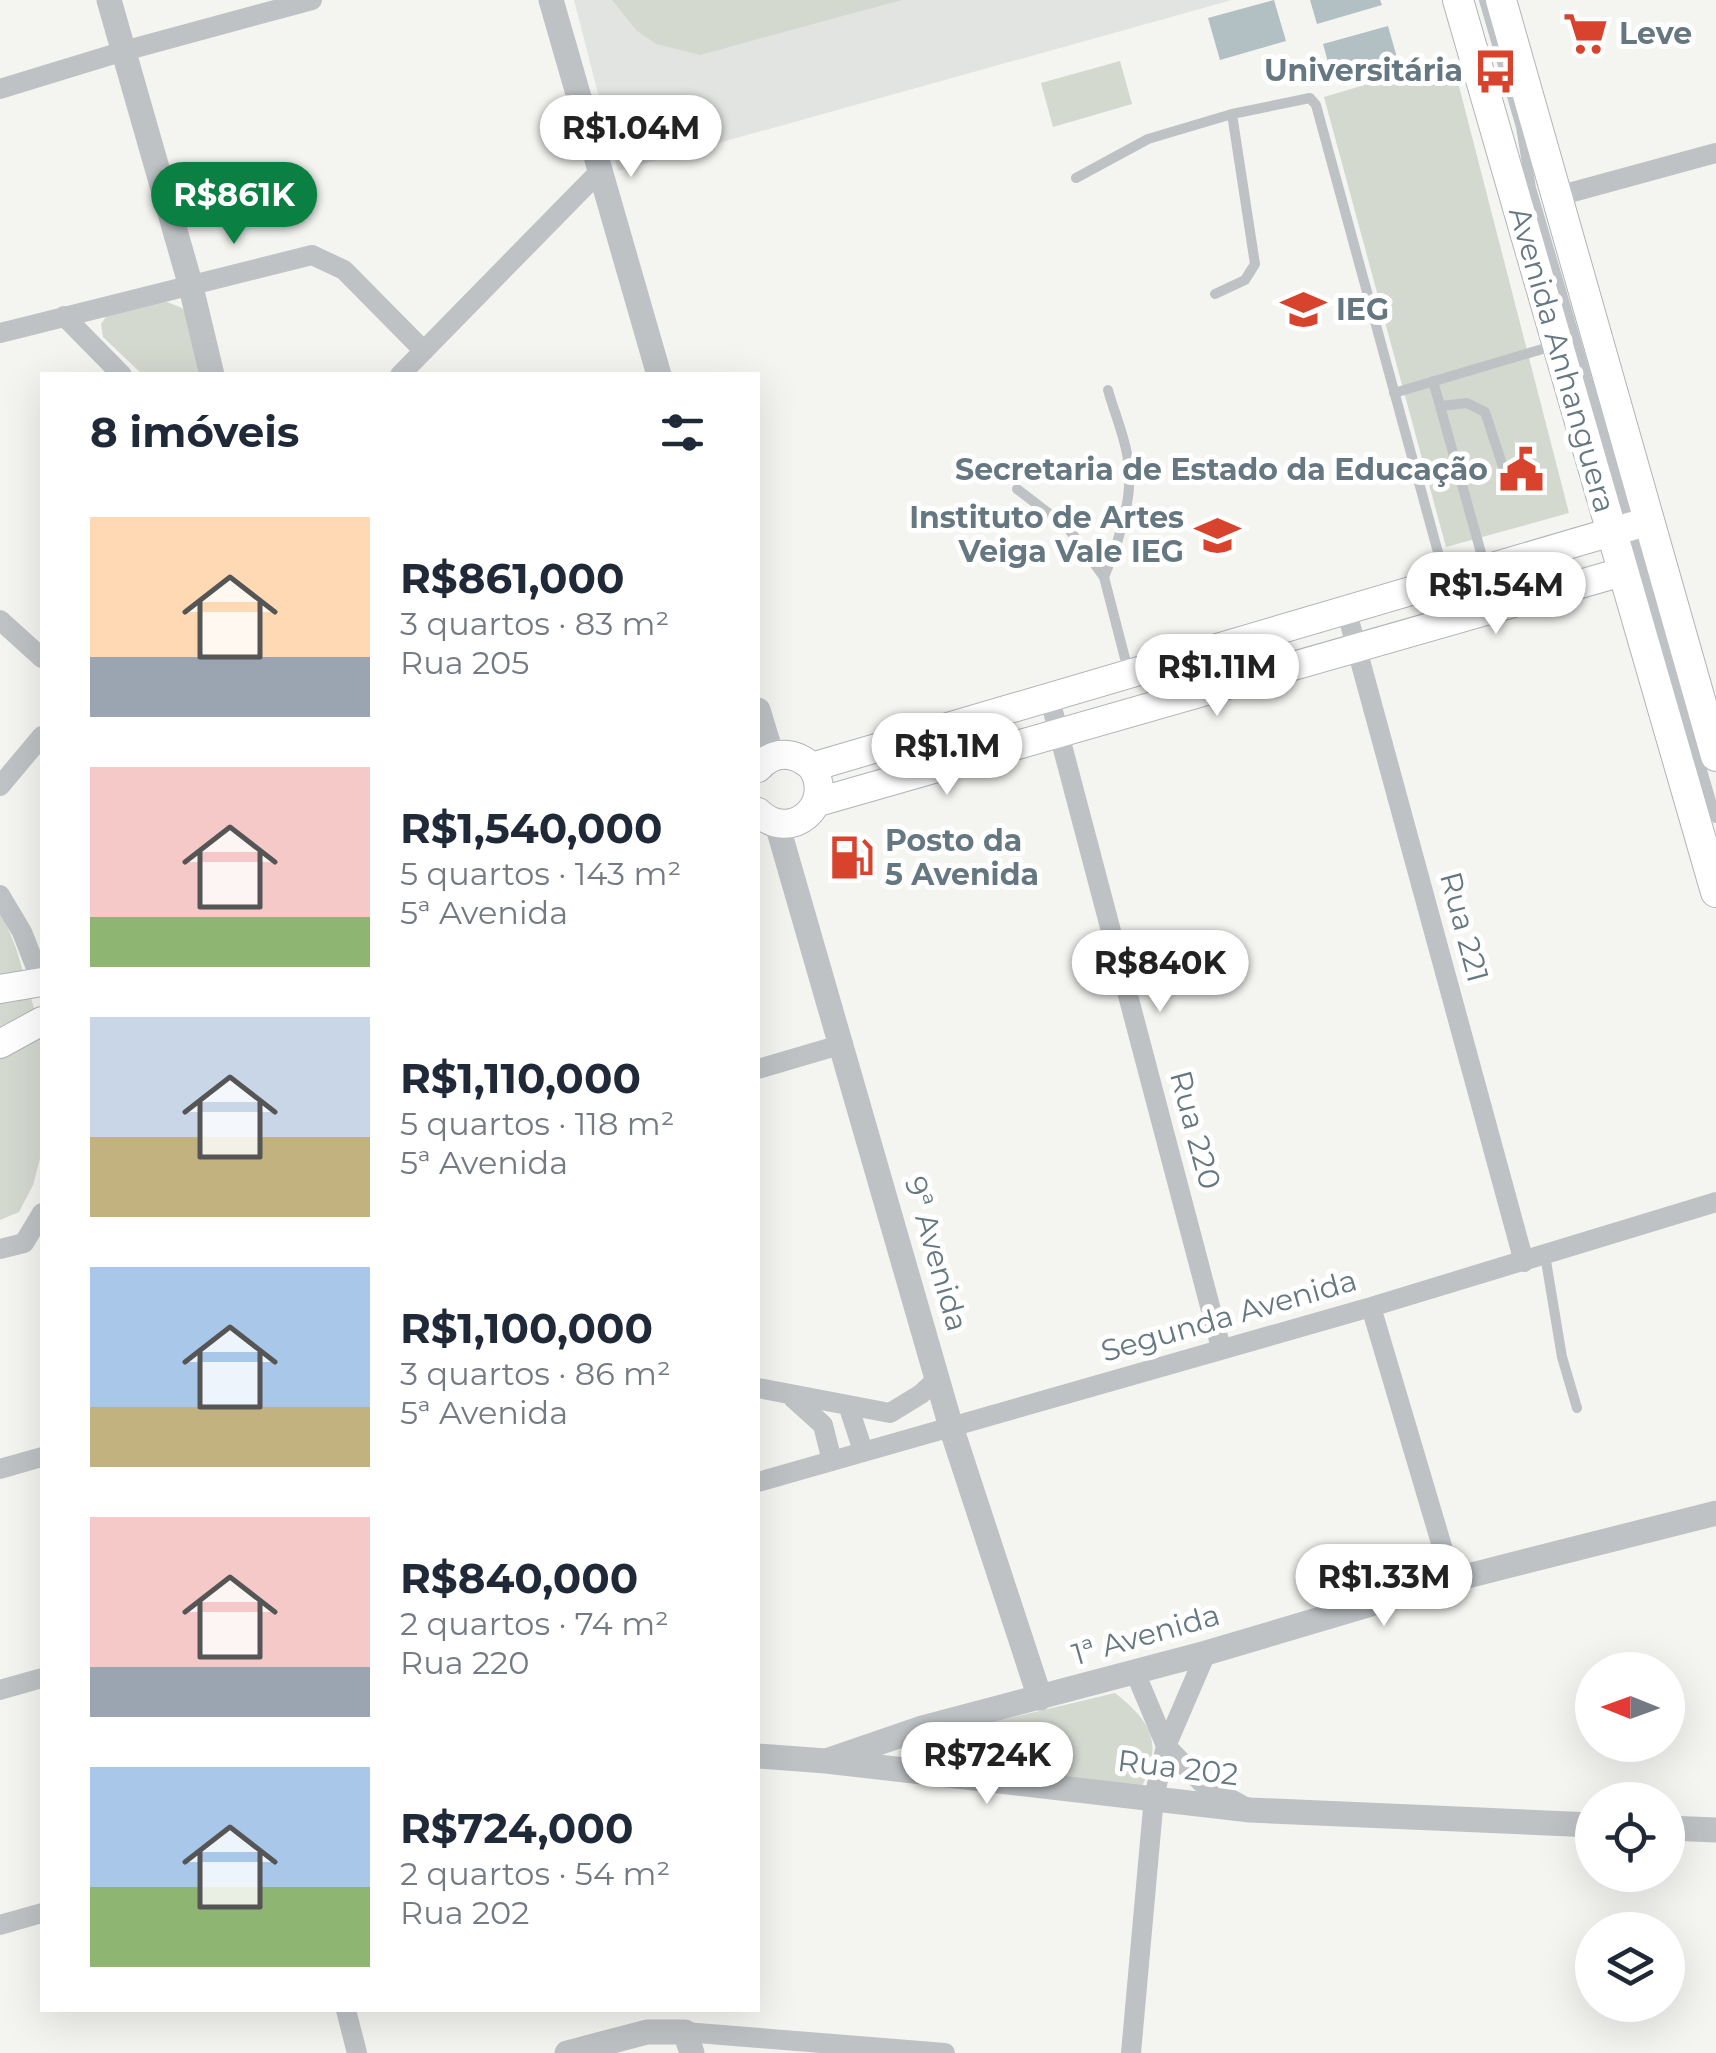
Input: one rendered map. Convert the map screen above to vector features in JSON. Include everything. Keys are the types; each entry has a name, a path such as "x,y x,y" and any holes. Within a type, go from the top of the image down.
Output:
{"main road":[{"name":"Avenida Anhanguera","path":"1458,0 1558,345 1716,756"},
{"name":"Avenida Anhanguera","path":"1501,0 1544,192 1630,526 1622,572 1711,832 1716,892"},
{"path":"812,766 1630,526"},
{"path":"818,802 1622,572"},
{"path":"763,816 798,823 813,811 820,784 812,766 794,755 764,762"},
{"path":"0,988 40,983"},
{"path":"0,1044 40,1023"}],"street":[{"path":"108,0 190,284 211,372"},
{"path":"0,89 312,0"},
{"path":"551,0 657,372"},
{"path":"1544,192 1716,153"},
{"path":"403,372 600,171"},
{"path":"0,333 312,255 344,270 424,350"},
{"path":"64,316 119,372"},
{"name":"Rua 221","path":"1346,608 1524,1262"},
{"path":"0,620 40,656"},
{"name":"Rua 220","path":"1049,696 1221,1348"},
{"path":"760,727 764,762"},
{"path":"3,779 40,738"},
{"name":"9ª Avenida","path":"763,816 842,1044 951,1427 1040,1698"},
{"path":"0,894 22,932 40,978"},
{"path":"760,1067 842,1044"},
{"name":"Segunda Avenida","path":"760,1481 1371,1307 1716,1202"},
{"path":"0,1250 33,1240"},
{"path":"1371,1307 1452,1580"},
{"path":"760,1389 890,1413 922,1394 938,1378"},
{"path":"791,1397 824,1425 832,1461"},
{"path":"850,1408 863,1451"},
{"path":"0,1469 40,1458"},
{"name":"1ª Avenida","path":"826,1761 922,1728 1206,1653 1452,1580 1716,1513"},
{"path":"1131,2053 1154,1797 1166,1746 1206,1653"},
{"path":"1135,1672 1166,1746 1201,1782 1250,1810"},
{"path":"0,1690 40,1679"},
{"path":"916,1771 916,1740 922,1728"},
{"name":"Rua 202","path":"760,1756 1250,1810 1575,1824"},
{"path":"1685,1829 1716,1830"},
{"path":"0,1925 40,1914"},
{"path":"347,2012 357,2053"},
{"path":"567,2053 647,2032 946,2053"}],"lane":[{"path":"1468,0 1503,132 1544,192"},
{"path":"1484,0 1544,192"},
{"path":"1076,178 1148,139 1304,97 1316,105 1445,579"},
{"path":"1215,294 1246,280 1255,264 1232,114"},
{"path":"1394,393 1558,345"},
{"path":"1434,381 1485,568"},
{"path":"1104,577 1115,550 1129,482 1128,463 1108,390"},
{"path":"1441,406 1467,403 1485,412 1507,479"},
{"path":"1017,489 1068,528 1104,577 1128,672"},
{"path":"1630,526 1711,832"},
{"path":"1545,1255 1562,1357 1576,1408"}],"shaded area":[{"path":"574,0 1232,0 618,171"},
{"path":"612,0 902,0 700,55 656,44 637,31"},
{"path":"1274,0 1286,41 1220,60 1208,18"},
{"path":"1310,0 1380,0 1382,5 1317,24"},
{"path":"1388,26 1398,61 1333,80 1323,44"},
{"path":"1452,59 1569,513 1446,547 1324,97"},
{"path":"1120,61 1132,104 1053,127 1041,83"},
{"path":"162,300 182,308 187,313 205,372 140,372 103,337 101,324 108,314"},
{"path":"0,908 40,1028 40,1159 33,1185 19,1212 0,1220"},
{"path":"1115,1693 1138,1714 1150,1735 1152,1759 1141,1788 923,1765 925,1738"}],"place":[{"name":"Leve","path":"1586,34"},
{"name":"Universitária","path":"1496,71"},
{"name":"IEG","path":"1303,310"},
{"name":"Secretaria de Estado da Educação","path":"1521,470"},
{"name":"Instituto de Artes Veiga Vale IEG","path":"1217,535"},
{"name":"Posto da 5 Avenida","path":"852,858"}]}
